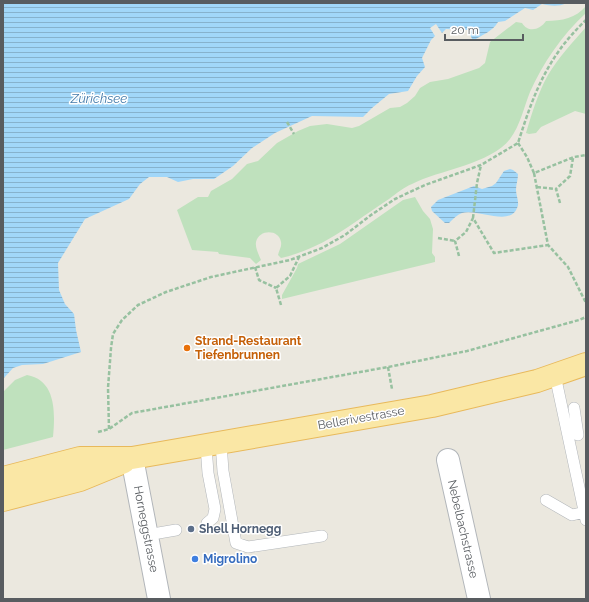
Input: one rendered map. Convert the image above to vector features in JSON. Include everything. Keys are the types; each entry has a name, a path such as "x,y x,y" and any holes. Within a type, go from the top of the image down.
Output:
{"main road":[{"name":"Bellerivestrasse","path":"3,478 80,458 132,458 432,406 537,381 586,364"},
{"name":"Bellerivestrasse","path":"3,500 80,480 132,458"}],"street":[{"name":"Horneggstrasse","path":"132,458 159,599"},
{"name":"Nebelbachstrasse","path":"448,460 479,599"}],"lane":[{"path":"546,500 572,515 585,516 555,375"},
{"path":"574,408 578,435"},
{"path":"207,524 213,518 215,509 208,473 214,444"},
{"path":"214,444 223,471 236,543 248,547 322,536"},
{"path":"147,535 176,530"}],"path":[{"path":"109,429 108,388 113,334 122,320 138,305 166,292 211,277 290,260 322,248 345,235 395,199 425,185 481,165 518,143 530,104 544,74 574,31 586,20"},
{"path":"287,122 294,134"},
{"path":"518,143 527,157 534,173 548,245 568,267 586,304"},
{"path":"534,173 574,157 586,155"},
{"path":"537,187 556,188 570,176 574,157"},
{"path":"438,238 455,241 466,232 473,218 477,183 481,165"},
{"path":"556,188 560,202"},
{"path":"473,218 494,253 548,245"},
{"path":"455,241 459,256"},
{"path":"276,288 290,276 300,256"},
{"path":"255,267 259,280 276,288 281,305"},
{"path":"96,433 109,429 132,413 388,367 467,351 586,317"}],"green space":[{"path":"586,6 586,13 561,40 541,71 530,92 519,122 510,139 501,148 490,155 478,161 409,185 338,234 297,254 281,258 278,255 281,242 277,235 269,232 261,235 256,242 261,260 256,264 250,258 219,254 218,252 192,250 177,210 198,197 208,197 211,191 232,179 247,164 258,161 277,143 310,126 327,124 352,128 359,126 390,108 400,107 407,103 415,96 420,88 430,82 448,79 479,68 485,63 490,42 516,22 522,23 527,28 534,29 541,27 546,21 558,20 573,16"},
{"path":"586,27 586,114 575,111 541,127 536,133 526,133 544,82 561,56"},
{"path":"415,197 423,211 430,219 433,229 432,253 435,257 435,262 282,299 282,295 298,264 340,244 403,200"},
{"path":"27,375 37,378 49,391 54,409 53,437 3,450 3,392 15,380"}],"water":[{"name":"Zürichsee","path":"3,3 567,3 554,6 542,4 533,10 525,8 505,21 498,22 490,31 473,41 468,30 446,29 442,33 436,24 430,28 435,36 431,40 422,58 425,67 417,76 408,91 389,94 363,117 312,116 275,133 252,148 233,166 214,179 193,179 178,182 167,177 149,177 140,184 129,199 85,219 58,263 59,290 65,304 74,314 81,352 43,364 22,365 13,368 3,379"},
{"path":"510,169 518,174 516,190 518,204 513,213 508,216 500,217 468,212 462,213 449,223 445,223 432,211 431,207 438,200 474,186 482,189 492,186 496,183 504,171"}],"place":[{"name":"Strand-Restaurant Tiefenbrunnen","path":"187,348"},
{"name":"Shell Hornegg","path":"191,529"},
{"name":"Migrolino","path":"195,559"}]}
